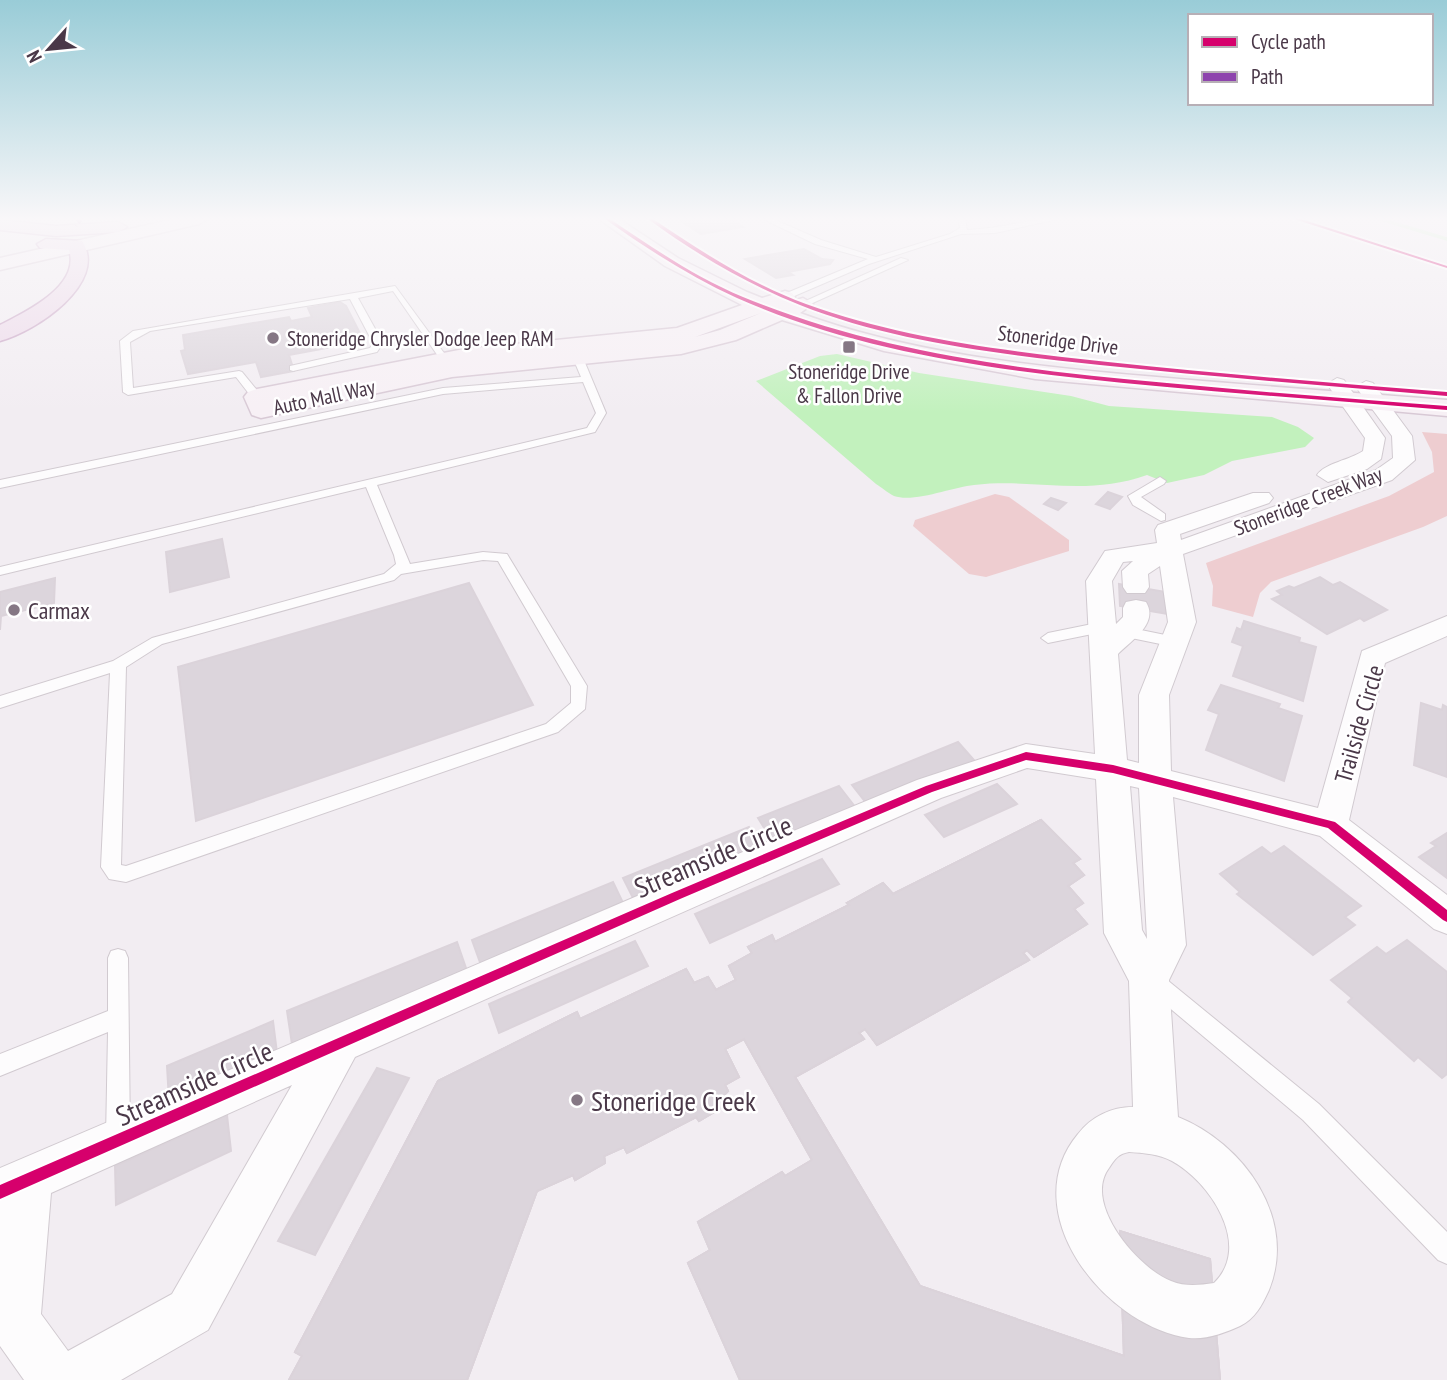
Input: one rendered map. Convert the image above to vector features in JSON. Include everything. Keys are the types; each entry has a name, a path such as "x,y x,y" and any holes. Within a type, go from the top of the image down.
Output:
{"highway":[{"path":"0,334 44,309 64,292 69,283"}],"main road":[{"name":"Stoneridge Drive","path":"711,283 782,305"},
{"name":"Stoneridge Drive","path":"746,283 782,305 843,335 966,362 1063,377 1357,393 1447,394"},
{"name":"Auto Mall Way","path":"255,398 449,365 582,361 782,305"},
{"name":"Stoneridge Drive","path":"1357,393 1447,408"}],"street":[{"name":"Stoneridge Creek Way","path":"1169,549 1167,530 1359,464 1373,454 1375,438 1357,393"},
{"name":"Stoneridge Creek Way","path":"1121,621 1099,581 1114,556 1188,546 1384,475 1404,460 1402,436 1357,393"},
{"name":"Stoneridge Creek Way","path":"1156,1130 1149,978 1123,933 1113,769 1121,621 1135,571 1169,549"},
{"path":"1149,978 1167,945 1156,780 1154,695 1182,622 1169,549"},
{"name":"Trailside Circle","path":"1331,825 1372,658 1447,625"},
{"name":"Streamside Circle","path":"57,1380 14,1322 15,1186 929,789 1026,756 1113,769 1331,825 1447,917"},
{"path":"69,1380 190,1312 340,1043"}],"lane":[{"path":"782,305 827,283"},
{"path":"782,305 842,283"},
{"path":"255,398 239,374 128,392 124,341 136,332 149,329 395,288 449,365"},
{"path":"293,368 374,350 378,343 353,296"},
{"path":"0,484 255,398 443,391 582,361 601,413 591,430 0,571"},
{"path":"1160,481 1134,496 1137,502 1161,517"},
{"path":"370,483 401,555 402,565 399,570"},
{"path":"0,702 118,665 157,641 373,582 399,570 483,556 502,557 579,686 579,705 552,728 126,874 116,873 111,867 118,665"},
{"path":"1048,638 1121,621 1175,642"},
{"path":"118,958 118,1140"},
{"path":"1149,978 1311,1112 1447,1251"},
{"path":"0,1065 119,1017"}],"shaded area":[{"path":"837,354 919,373 1071,396 1109,406 1272,417 1298,427 1314,438 1305,447 1232,461 1204,475 1167,483 1147,475 1103,485 997,483 902,498 876,484 756,381 820,356"},
{"path":"1422,432 1447,434 1447,516 1271,582 1260,593 1253,617 1212,606 1213,586 1206,563 1389,496 1434,472 1432,452"},
{"path":"995,494 1009,497 1069,540 1069,551 986,577 969,574 913,526 915,520"}],"building":[{"name":"Stoneridge Chrysler Dodge Jeep RAM","path":"340,302 346,306 364,341 289,355 294,371 261,377 256,362 188,374 181,351 185,350 183,335 289,317 291,321 312,317 308,308"},
{"path":"1108,492 1122,497 1110,509 1096,504"},
{"path":"1051,498 1066,503 1058,510 1044,504"},
{"path":"222,539 229,577 170,592 166,552"},
{"path":"1320,577 1333,585 1340,582 1387,610 1364,621 1360,618 1327,634 1272,599 1282,595 1277,591 1289,586 1294,588"},
{"name":"Carmax","path":"55,578 54,603 1,616 0,630 0,592"},
{"path":"469,583 533,705 196,821 178,667"},
{"path":"1119,584 1166,592 1168,614 1120,606"},
{"path":"1244,621 1300,638 1299,642 1316,647 1303,701 1233,676 1243,646 1232,642 1237,628 1241,630"},
{"path":"1221,685 1280,704 1278,708 1302,716 1284,781 1206,750 1219,714 1208,710"},
{"path":"1421,703 1442,710 1443,705 1447,707 1447,777 1414,765"},
{"path":"958,742 974,760 867,804 852,785"},
{"path":"997,784 1017,804 944,837 925,815"},
{"path":"839,786 856,808 773,842 758,818"},
{"name":"Stoneridge Creek","path":"1041,820 1080,859 1073,863 1084,875 1068,886 1083,903 1074,909 1087,924 1034,957 1027,950 1023,953 1029,960 877,1045 865,1029 859,1033 864,1039 795,1077 920,1286 1124,1356 1120,1231 1210,1259 1220,1380 740,1380 688,1263 710,1250 698,1222 782,1172 785,1176 812,1160 744,1039 725,1049 739,1077 725,1085 728,1091 723,1096 728,1104 699,1121 696,1117 627,1153 624,1147 604,1156 605,1163 575,1180 573,1175 537,1191 467,1380 289,1380 302,1356 295,1352 438,1081 577,1012 580,1019 686,969 694,983 708,977 716,990 736,980 729,966 752,953 748,947 772,935 775,942 849,905 847,903 883,883 893,894"},
{"name":"Stoneridge Creek","path":"1041,820 1080,859 1073,863 1084,875 1068,886 1083,903 1074,909 1087,924 1034,957 1027,950 1023,953 1029,960 877,1045 865,1029 859,1033 864,1039 795,1077 920,1286 1124,1356 1120,1231 1210,1259 1220,1380 740,1380 688,1263 710,1250 698,1222 782,1172 785,1176 812,1160 744,1039 725,1049 739,1077 725,1085 728,1091 723,1096 728,1104 699,1121 696,1117 627,1153 624,1147 604,1156 605,1163 575,1180 573,1175 537,1191 467,1380 289,1380 302,1356 295,1352 438,1081 577,1012 580,1019 686,969 694,983 708,977 716,990 736,980 729,966 752,953 748,947 772,935 775,942 849,905 847,903 883,883 893,894"},
{"name":"Stoneridge Creek","path":"1041,820 1080,859 1073,863 1084,875 1068,886 1083,903 1074,909 1087,924 1034,957 1027,950 1023,953 1029,960 877,1045 865,1029 859,1033 864,1039 795,1077 920,1286 1124,1356 1120,1231 1210,1259 1220,1380 740,1380 688,1263 710,1250 698,1222 782,1172 785,1176 812,1160 744,1039 725,1049 739,1077 725,1085 728,1091 723,1096 728,1104 699,1121 696,1117 627,1153 624,1147 604,1156 605,1163 575,1180 573,1175 537,1191 467,1380 289,1380 302,1356 295,1352 438,1081 577,1012 580,1019 686,969 694,983 708,977 716,990 736,980 729,966 752,953 748,947 772,935 775,942 849,905 847,903 883,883 893,894"},
{"path":"749,827 764,850 636,904 623,878"},
{"path":"1447,833 1447,878 1419,857 1436,846 1431,843"},
{"path":"1284,846 1361,906 1345,917 1355,925 1313,955 1237,894 1240,892 1220,874 1262,847 1271,854"},
{"path":"822,859 839,884 710,943 695,914"},
{"path":"613,882 625,907 482,968 472,940"},
{"path":"1407,940 1447,972 1447,1074 1442,1078 1418,1057 1414,1061 1348,1002 1352,998 1331,980 1377,947 1386,954"},
{"path":"635,941 648,966 499,1033 489,1004"},
{"path":"457,942 467,971 292,1044 287,1011"},
{"path":"273,1021 277,1053 169,1100 167,1066"},
{"path":"377,1068 409,1078 315,1255 278,1241"},
{"path":"227,1115 231,1151 116,1205 115,1166"}],"cycle path":[{"path":"713,283 739,297 811,324 884,345 959,360 1112,380 1447,408"},
{"path":"753,283 804,305 879,328 995,350 1213,374 1447,394"},
{"path":"0,1192 676,896 929,789 1026,756 1113,769 1331,825 1447,917"}],"place":[{"name":"Stoneridge Chrysler Dodge Jeep RAM","path":"273,338"},
{"name":"Stoneridge Drive & Fallon Drive","path":"849,347"},
{"name":"Carmax","path":"14,610"},
{"name":"Stoneridge Creek","path":"577,1100"}]}
